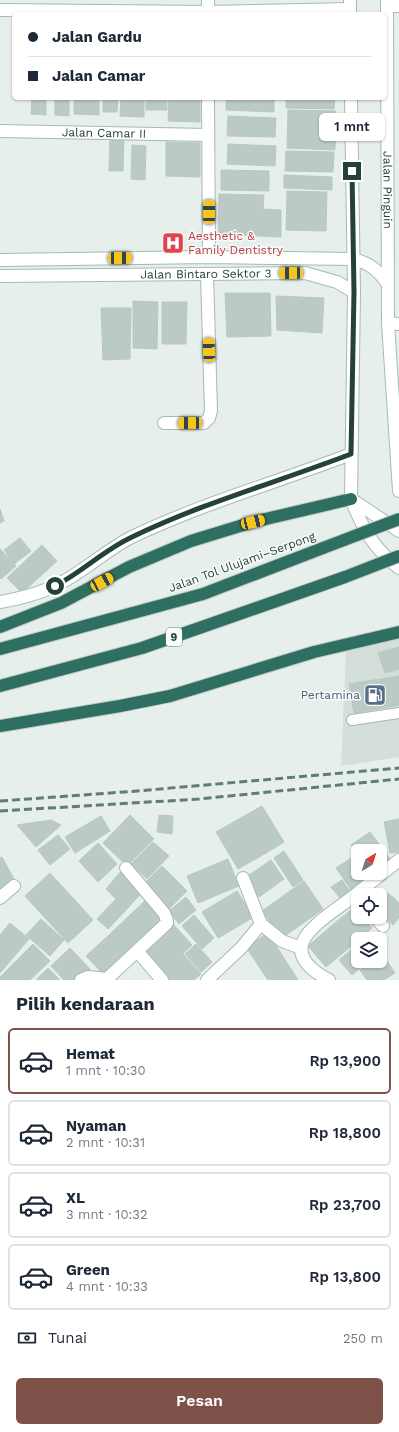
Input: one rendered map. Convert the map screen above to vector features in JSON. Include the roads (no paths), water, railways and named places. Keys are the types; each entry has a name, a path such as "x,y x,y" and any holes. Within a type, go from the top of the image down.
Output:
{"highway":[{"path":"0,627 61,604 129,567 191,541 253,522 351,499"},
{"name":"Jalan Tol Ulujami–Serpong","path":"0,649 203,594 399,519"},
{"name":"9","path":"0,686 142,648 346,577 399,556"},
{"path":"0,726 170,696 314,652 399,632"}],"street":[{"path":"208,0 208,12"},
{"path":"387,3 399,6"},
{"name":"Jalan Pinguin","path":"387,3 387,283"},
{"path":"236,12 350,8"},
{"path":"0,10 139,12"},
{"path":"208,100 209,257"},
{"path":"351,100 354,292 351,499 362,527 375,546 399,568"},
{"name":"Jalan Camar II","path":"0,131 208,135"},
{"name":"Jalan Bintaro Sektor 3","path":"0,260 209,257 353,259 364,262 373,267 387,283"},
{"name":"Jalan Bintaro Sektor 3","path":"0,276 305,273 337,282 354,292"},
{"path":"164,423 204,423 210,418 207,274"},
{"path":"387,283 393,324 399,491"},
{"path":"0,602 19,599 44,591 66,580 102,554 131,538 185,513 351,454"},
{"path":"351,499 399,531"},
{"path":"366,888 399,860"},
{"path":"81,980 88,977 107,979 166,926 167,920 126,868"},
{"path":"243,878 261,924 282,941 301,948"},
{"path":"0,898 14,886"},
{"path":"329,980 309,968 302,956 301,948 312,927 351,900"},
{"path":"207,980 241,948 261,924"},
{"path":"138,952 162,980"}],"lane":[{"path":"352,720 399,713"}],"railway":[{"path":"0,801 137,791 399,768"},
{"path":"0,811 199,799 399,779"}],"place":[{"name":"Aesthetic & Family Dentistry","path":"173,243"},
{"name":"Pertamina","path":"375,695"}]}
